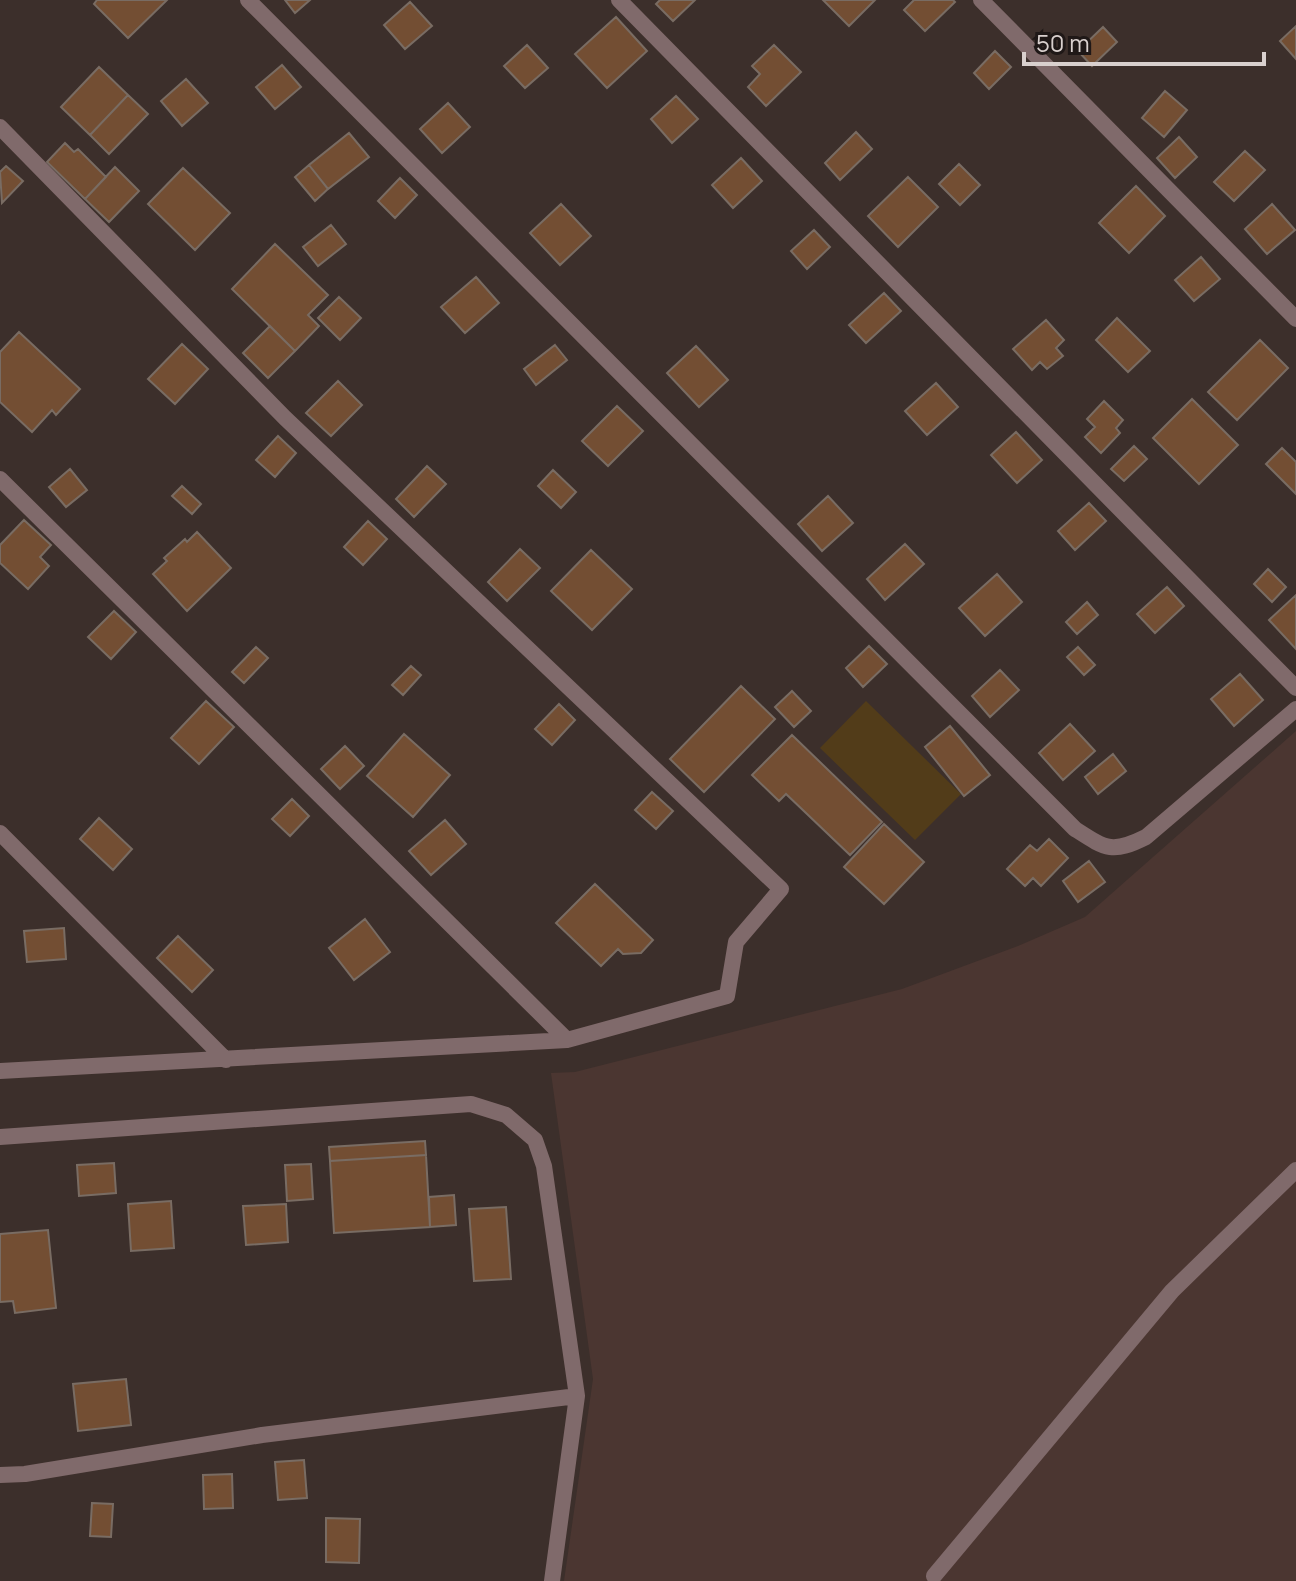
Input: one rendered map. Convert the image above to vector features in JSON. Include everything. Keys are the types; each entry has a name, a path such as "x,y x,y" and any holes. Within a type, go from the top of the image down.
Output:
{"lane":[{"path":"248,0 1075,829 1099,844 1123,848 1146,837 1296,709"},
{"path":"619,0 1296,688"},
{"path":"981,0 1296,319"},
{"path":"0,127 285,418 781,889 736,942 727,996 567,1040 0,1071"},
{"path":"0,479 567,1040"},
{"path":"0,833 226,1060"},
{"path":"0,1137 471,1104 506,1115 535,1140 544,1166 577,1396 552,1581"},
{"path":"934,1576 1172,1291 1296,1170"},
{"path":"0,1475 25,1474 262,1435 577,1396"}],"shaded area":[{"path":"866,701 961,794 915,840 820,748"},
{"path":"1296,731 1296,1581 564,1581 593,1379 551,1073 575,1072 902,989 1018,946 1085,917"}],"building":[{"path":"97,0 167,0 128,38 94,4"},
{"path":"285,0 310,0 295,13"},
{"path":"660,0 695,0 673,21 656,4"},
{"path":"823,0 875,0 849,26"},
{"path":"914,0 955,2 925,31 904,10"},
{"path":"410,2 432,26 405,49 384,25"},
{"path":"616,17 647,51 607,88 575,54"},
{"path":"1296,26 1296,59 1280,41"},
{"path":"1103,27 1117,42 1092,66 1078,51"},
{"path":"527,45 548,68 525,88 504,66"},
{"path":"774,45 801,72 766,106 748,87 760,74 752,66"},
{"path":"995,51 1011,67 989,89 974,73"},
{"path":"282,65 301,87 275,109 256,87"},
{"path":"99,67 128,95 90,135 61,107"},
{"path":"186,79 208,103 182,126 161,101"},
{"path":"1165,91 1187,110 1164,137 1142,118"},
{"path":"128,95 148,114 109,154 90,135"},
{"path":"676,96 698,119 672,143 651,119"},
{"path":"448,103 470,127 442,153 420,129"},
{"path":"856,132 872,149 840,180 825,163"},
{"path":"349,133 369,157 328,189 309,165"},
{"path":"1179,137 1197,157 1175,178 1157,158"},
{"path":"65,143 74,152 78,149 106,177 85,199 47,162"},
{"path":"1245,151 1265,170 1234,201 1214,182"},
{"path":"741,158 762,181 733,208 712,185"},
{"path":"959,164 980,185 960,205 939,184"},
{"path":"309,165 328,189 315,201 295,177"},
{"path":"6,166 23,181 2,203 0,172"},
{"path":"115,167 139,191 109,222 85,199"},
{"path":"183,168 230,213 195,250 148,204"},
{"path":"908,177 938,207 898,247 868,216"},
{"path":"400,178 417,195 395,218 378,201"},
{"path":"1136,186 1165,216 1129,253 1099,223"},
{"path":"561,204 591,236 560,265 530,233"},
{"path":"1272,204 1295,230 1267,254 1245,229"},
{"path":"331,225 346,244 318,266 303,247"},
{"path":"814,230 830,247 807,269 791,251"},
{"path":"275,244 328,295 308,315 319,326 295,351 232,289"},
{"path":"1201,257 1220,279 1194,301 1175,280"},
{"path":"476,277 499,303 465,333 441,307"},
{"path":"884,293 901,311 866,343 849,325"},
{"path":"339,297 361,318 340,340 318,318"},
{"path":"1117,318 1150,351 1128,372 1096,340"},
{"path":"1046,320 1064,340 1056,348 1063,356 1047,369 1040,362 1032,370 1013,349"},
{"path":"270,326 295,351 268,378 243,353"},
{"path":"19,332 80,389 56,415 52,410 32,432 0,402 0,352"},
{"path":"1260,340 1288,368 1237,420 1208,392"},
{"path":"182,344 208,369 175,404 148,379"},
{"path":"555,345 567,360 536,385 524,369"},
{"path":"696,346 728,380 699,407 667,373"},
{"path":"338,381 362,405 331,436 306,413"},
{"path":"936,383 958,407 927,435 905,411"},
{"path":"1192,399 1238,445 1199,484 1153,438"},
{"path":"1104,401 1123,420 1116,428 1120,433 1101,453 1085,437 1095,427 1087,419"},
{"path":"617,406 643,431 608,466 582,441"},
{"path":"1016,432 1042,460 1017,483 991,455"},
{"path":"278,436 296,453 275,477 256,460"},
{"path":"1134,446 1147,459 1124,481 1111,469"},
{"path":"1282,448 1296,462 1296,494 1266,464"},
{"path":"427,466 446,484 414,517 396,499"},
{"path":"70,469 87,490 66,507 49,487"},
{"path":"553,470 576,492 561,508 538,486"},
{"path":"182,486 201,504 192,514 172,496"},
{"path":"828,496 853,523 822,551 798,524"},
{"path":"1089,503 1106,521 1075,550 1058,531"},
{"path":"24,520 51,545 40,557 49,566 28,589 0,563 0,545"},
{"path":"368,521 387,539 363,565 344,547"},
{"path":"197,532 231,568 187,611 153,574 167,561 164,558"},
{"path":"905,544 924,564 885,600 867,579"},
{"path":"520,549 540,568 507,601 488,582"},
{"path":"591,550 632,589 592,630 551,591"},
{"path":"1268,569 1286,587 1272,602 1254,584"},
{"path":"997,574 1022,602 985,636 959,608"},
{"path":"1167,587 1184,606 1155,633 1137,614"},
{"path":"1296,595 1296,649 1269,620"},
{"path":"1087,602 1098,615 1077,634 1066,622"},
{"path":"114,611 136,632 111,659 88,637"},
{"path":"869,646 887,664 863,687 846,668"},
{"path":"256,647 268,658 244,683 232,672"},
{"path":"1078,647 1095,665 1084,675 1067,657"},
{"path":"411,666 421,675 403,695 392,685"},
{"path":"1000,670 1019,690 990,717 972,696"},
{"path":"1240,674 1263,700 1234,726 1211,699"},
{"path":"741,686 775,719 704,792 670,759"},
{"path":"792,691 811,711 794,727 775,707"},
{"path":"206,701 234,727 199,764 171,738"},
{"path":"559,704 575,720 552,745 535,729"},
{"path":"1070,724 1095,751 1063,780 1039,753"},
{"path":"950,726 990,775 964,796 925,747"},
{"path":"404,734 450,775 413,817 367,776"},
{"path":"792,735 882,822 850,855 786,794 779,801 752,775"},
{"path":"345,746 364,766 340,789 321,769"},
{"path":"1113,754 1126,771 1098,794 1085,777"},
{"path":"652,792 673,811 656,829 635,810"},
{"path":"292,799 309,816 290,836 272,819"},
{"path":"99,818 132,849 113,870 80,839"},
{"path":"445,820 466,844 431,875 409,851"},
{"path":"884,824 924,862 884,904 844,867"},
{"path":"1049,839 1068,858 1041,886 1033,878 1025,886 1007,869 1030,845 1037,851"},
{"path":"1089,861 1105,882 1078,902 1063,881"},
{"path":"595,884 653,940 641,953 623,954 618,949 601,966 556,923"},
{"path":"365,919 390,952 354,980 329,948"},
{"path":"64,928 66,959 27,962 24,931"},
{"path":"178,936 213,970 192,992 157,958"},
{"path":"425,1141 426,1155 330,1161 329,1147"},
{"path":"426,1155 430,1227 334,1233 330,1161"},
{"path":"114,1163 116,1193 79,1196 77,1165"},
{"path":"311,1164 313,1199 287,1201 285,1165"},
{"path":"454,1195 456,1225 430,1227 429,1197"},
{"path":"171,1201 174,1248 131,1251 128,1204"},
{"path":"286,1204 288,1242 246,1245 243,1206"},
{"path":"506,1207 511,1279 474,1281 469,1209"},
{"path":"48,1230 56,1308 15,1313 13,1301 0,1302 0,1234"},
{"path":"126,1379 131,1425 78,1431 73,1384"},
{"path":"304,1460 307,1498 278,1500 275,1462"},
{"path":"232,1474 233,1508 204,1509 203,1475"},
{"path":"92,1503 113,1504 111,1537 90,1536"},
{"path":"326,1518 360,1519 359,1563 326,1562"}]}
